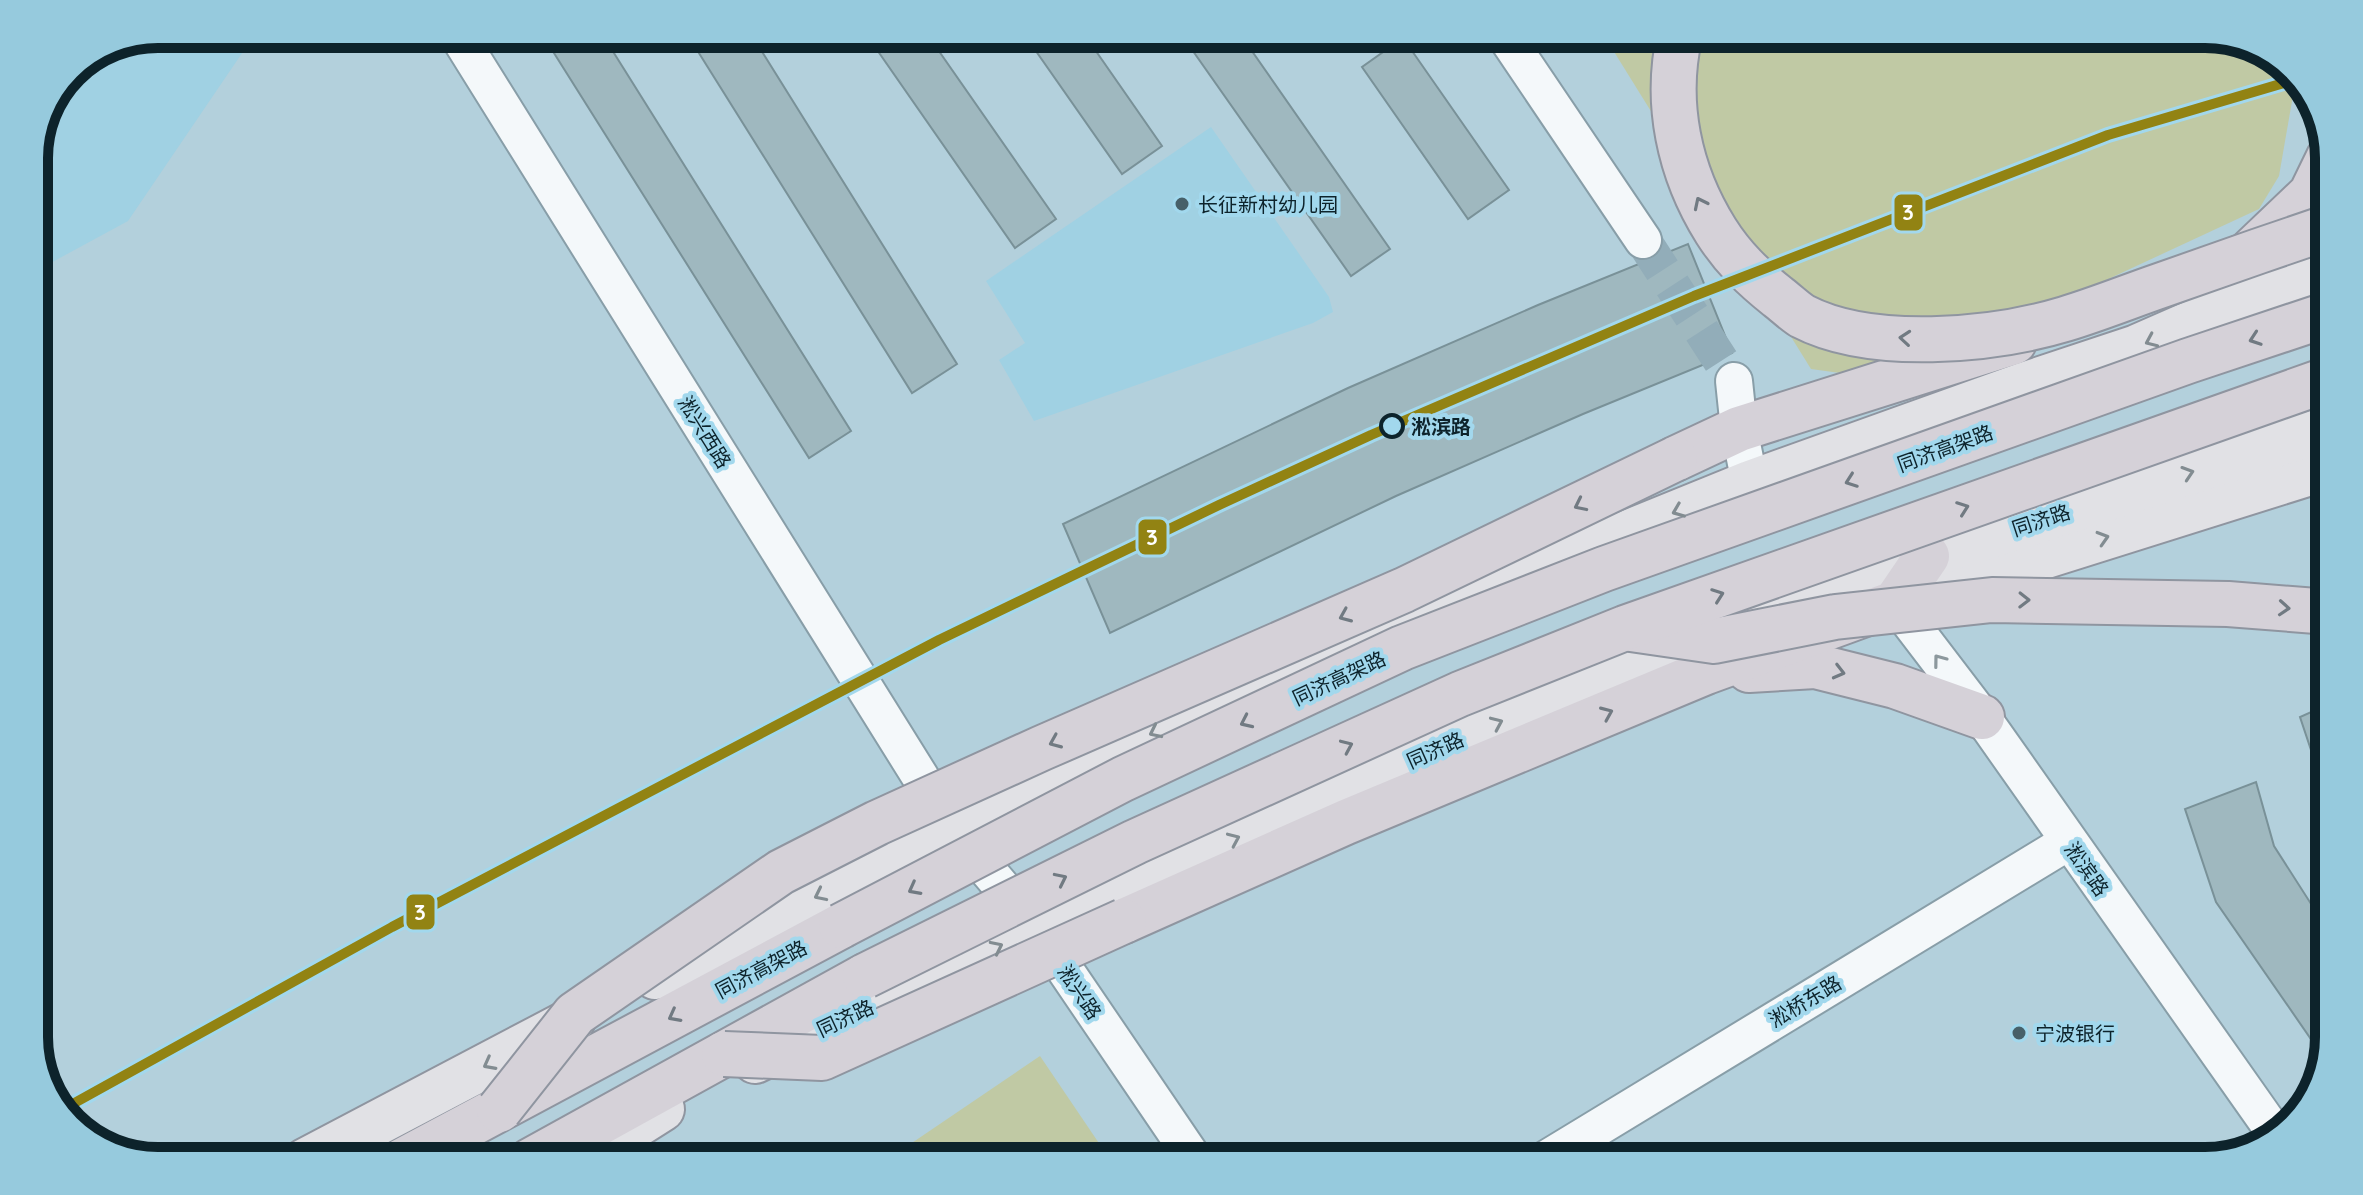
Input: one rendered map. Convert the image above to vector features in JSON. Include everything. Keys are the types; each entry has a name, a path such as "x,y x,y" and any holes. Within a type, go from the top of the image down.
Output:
{"highway":[{"path":"1678,48 1672,80 1677,132 1688,177 1702,209 1732,256 1754,278 1801,315 1841,330 1911,340 1981,337 2063,320 2315,232"},
{"path":"499,1110 575,1014 781,872 877,823 1404,590 1739,429 2142,301 2247,255 2311,194 2315,186"},
{"name":"同济高架路","path":"429,1147 1123,779 1402,648 1604,569 2315,319"},
{"path":"555,1147 865,976 1135,842 1460,694 1625,628 2315,384"},
{"path":"724,1054 822,1058 1346,822 1706,672 1895,603 1927,556"},
{"path":"1625,628 1714,641 1835,617 1992,600 2228,604 2315,611"},
{"path":"1706,672 1815,666 1895,686 1982,717"}],"main road":[{"path":"332,1147 718,944 1190,714 1474,592 1750,483 2137,347 2217,312 2315,279"},
{"path":"1739,429 1855,444"},
{"name":"同济路","path":"602,1147 683,1096 1036,927 1556,696 1927,556 2315,432"},
{"name":"同济路","path":"1895,603 2315,471"}],"street":[{"name":"淞兴西路","path":"466,48 954,831"},
{"path":"1513,48 1643,240"},
{"path":"1734,381 1739,429 1750,483"},
{"name":"淞滨路","path":"1895,603 1982,717 2270,1126"},
{"name":"淞兴路","path":"954,831 1036,927 1185,1147"},
{"name":"淞桥东路","path":"1566,1147 2068,842"}],"shaded area":[{"path":"158,48 245,48 128,221 48,264 48,151 59,109 71,91 85,75 123,54"},
{"name":"长征新村幼儿园","path":"1211,127 1329,297 1333,312 1313,323 1034,421 999,360 1025,343 986,281"}],"green space":[{"path":"1612,48 2205,48 2234,52 2254,59 2278,75 2293,93 2279,176 2259,209 1891,380 1811,369"},
{"path":"1040,1056 1102,1147 906,1147"}],"building":[{"path":"551,48 611,48 851,431 809,458"},
{"path":"696,48 760,48 957,364 912,393"},
{"path":"876,48 937,48 1056,219 1015,248"},
{"path":"1034,48 1094,48 1162,146 1122,174"},
{"path":"1191,48 1250,48 1390,249 1351,276"},
{"path":"1389,48 1410,48 1509,190 1468,219 1362,67"},
{"name":"淞滨路","path":"1688,244 1732,353 1396,496 1110,633 1063,524 1348,388"},
{"path":"2315,710 2315,762 2300,717"},
{"path":"2256,782 2274,846 2315,910 2314,1044 2216,902 2185,809"}],"tunnel":[{"path":"1643,240 1734,381"}],"transit line":[{"name":"3","path":"71,1105 392,927 939,640 1219,505 1371,435 1694,296 2108,135 2285,82"}],"place":[{"name":"长征新村幼儿园","path":"1182,204"},
{"name":"淞滨路","path":"1392,426"},
{"name":"宁波银行","path":"2019,1033"}]}
